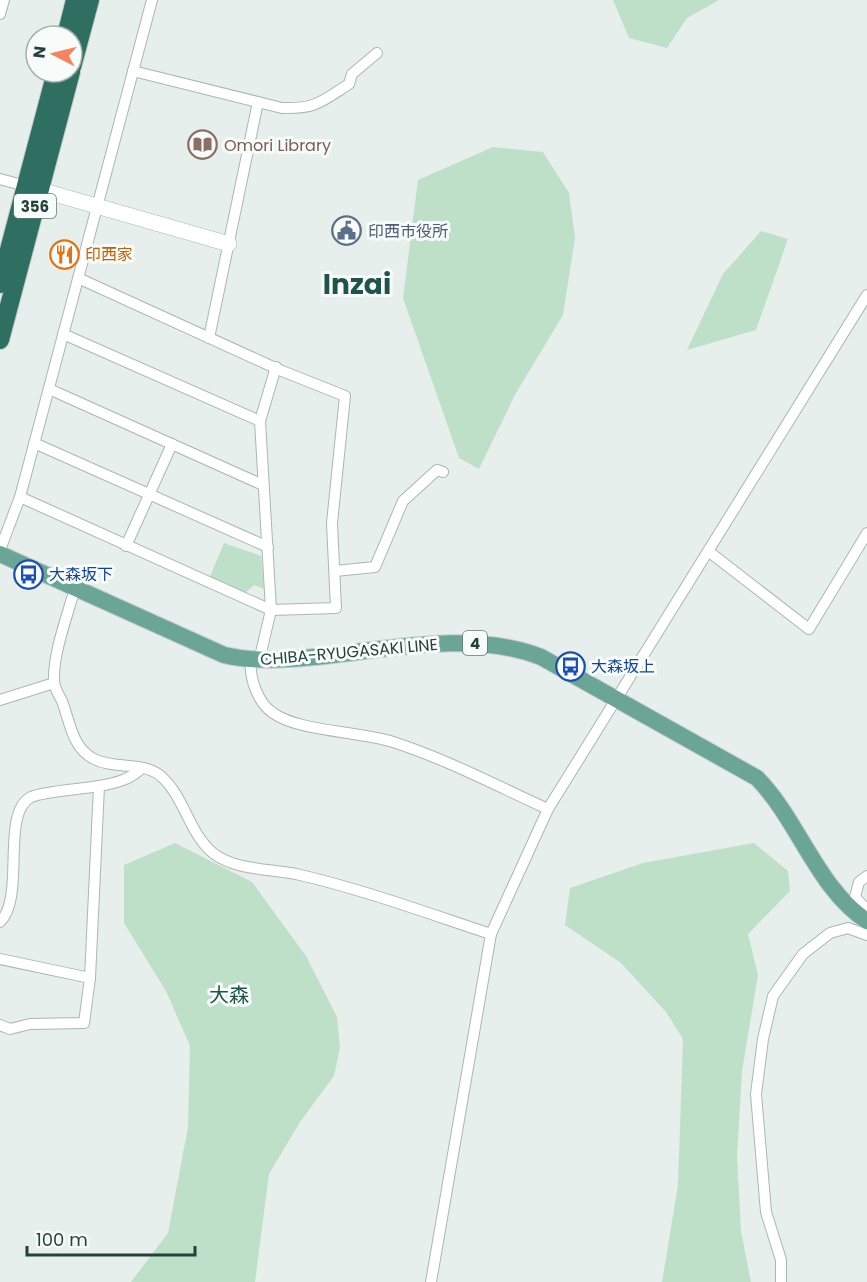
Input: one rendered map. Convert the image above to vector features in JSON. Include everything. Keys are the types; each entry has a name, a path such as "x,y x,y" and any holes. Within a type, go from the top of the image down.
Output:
{"highway":[{"path":"69,24 75,0"},
{"path":"84,24 90,0"},
{"name":"356","path":"0,340 54,84"},
{"name":"356","path":"0,284 67,84"}],"main road":[{"name":"CHIBA-RYUGASAKI LINE","path":"0,552 224,655 255,661 481,643 513,647 541,657 757,778 780,804 837,893 867,921"}],"street":[{"path":"0,14 4,0"},
{"path":"0,552 20,497 152,0"},
{"path":"133,71 282,108 315,107 349,84 352,74 377,54"},
{"path":"209,338 258,102"},
{"path":"0,179 229,244"},
{"path":"20,497 271,610 336,608 332,523 345,396 331,392 78,278"},
{"path":"431,1282 491,934 548,809 867,295"},
{"path":"63,334 260,421"},
{"path":"276,367 260,421 271,610 255,661 255,687 263,701 271,712 286,721 391,741 448,763 548,809"},
{"path":"49,389 263,485"},
{"path":"34,443 268,548"},
{"path":"126,546 172,444"},
{"path":"335,571 375,567 403,501 437,470 443,472"},
{"path":"708,551 809,629 867,534"},
{"path":"75,588 55,669 54,683 72,734 83,750 95,760 142,768 162,777 174,791 198,837 214,854 234,863 296,874 369,894 491,934"},
{"path":"0,700 54,683"},
{"path":"0,922 9,909 14,828 19,807 31,797 117,783 142,768"},
{"path":"0,1025 10,1029 30,1024 84,1023 90,978 99,786"},
{"path":"867,876 859,882 855,897 867,910"},
{"path":"781,1282 781,1260 766,1212 756,1094 763,1039 773,996 803,954 830,933 848,928 867,935"},
{"path":"0,959 90,978"}],"green space":[{"path":"613,0 719,0 687,18 667,48 629,38"},
{"path":"493,147 543,152 569,193 575,238 563,315 516,393 479,469 459,458 403,298 418,180"},
{"path":"761,231 788,239 756,330 687,350 723,274"},
{"path":"224,543 261,556 264,589 254,585 244,594 209,579"},
{"path":"175,843 252,882 306,956 337,1017 340,1047 334,1076 300,1122 269,1174 255,1282 131,1282 168,1233 188,1127 190,1046 166,991 124,923 124,865"},
{"path":"754,843 788,871 790,891 748,934 758,975 742,1071 737,1157 741,1231 751,1282 662,1282 678,1185 683,1039 666,1012 621,963 565,925 570,888 643,863"}],"place":[{"name":"Omori Library","path":"203,145"},
{"name":"印西市役所","path":"347,231"},
{"name":"印西家","path":"64,254"},
{"name":"大森坂下","path":"28,574"},
{"name":"大森坂上","path":"570,666"}],"district":[{"name":"Inzai","path":"357,284"},
{"name":"大森","path":"229,995"}]}
